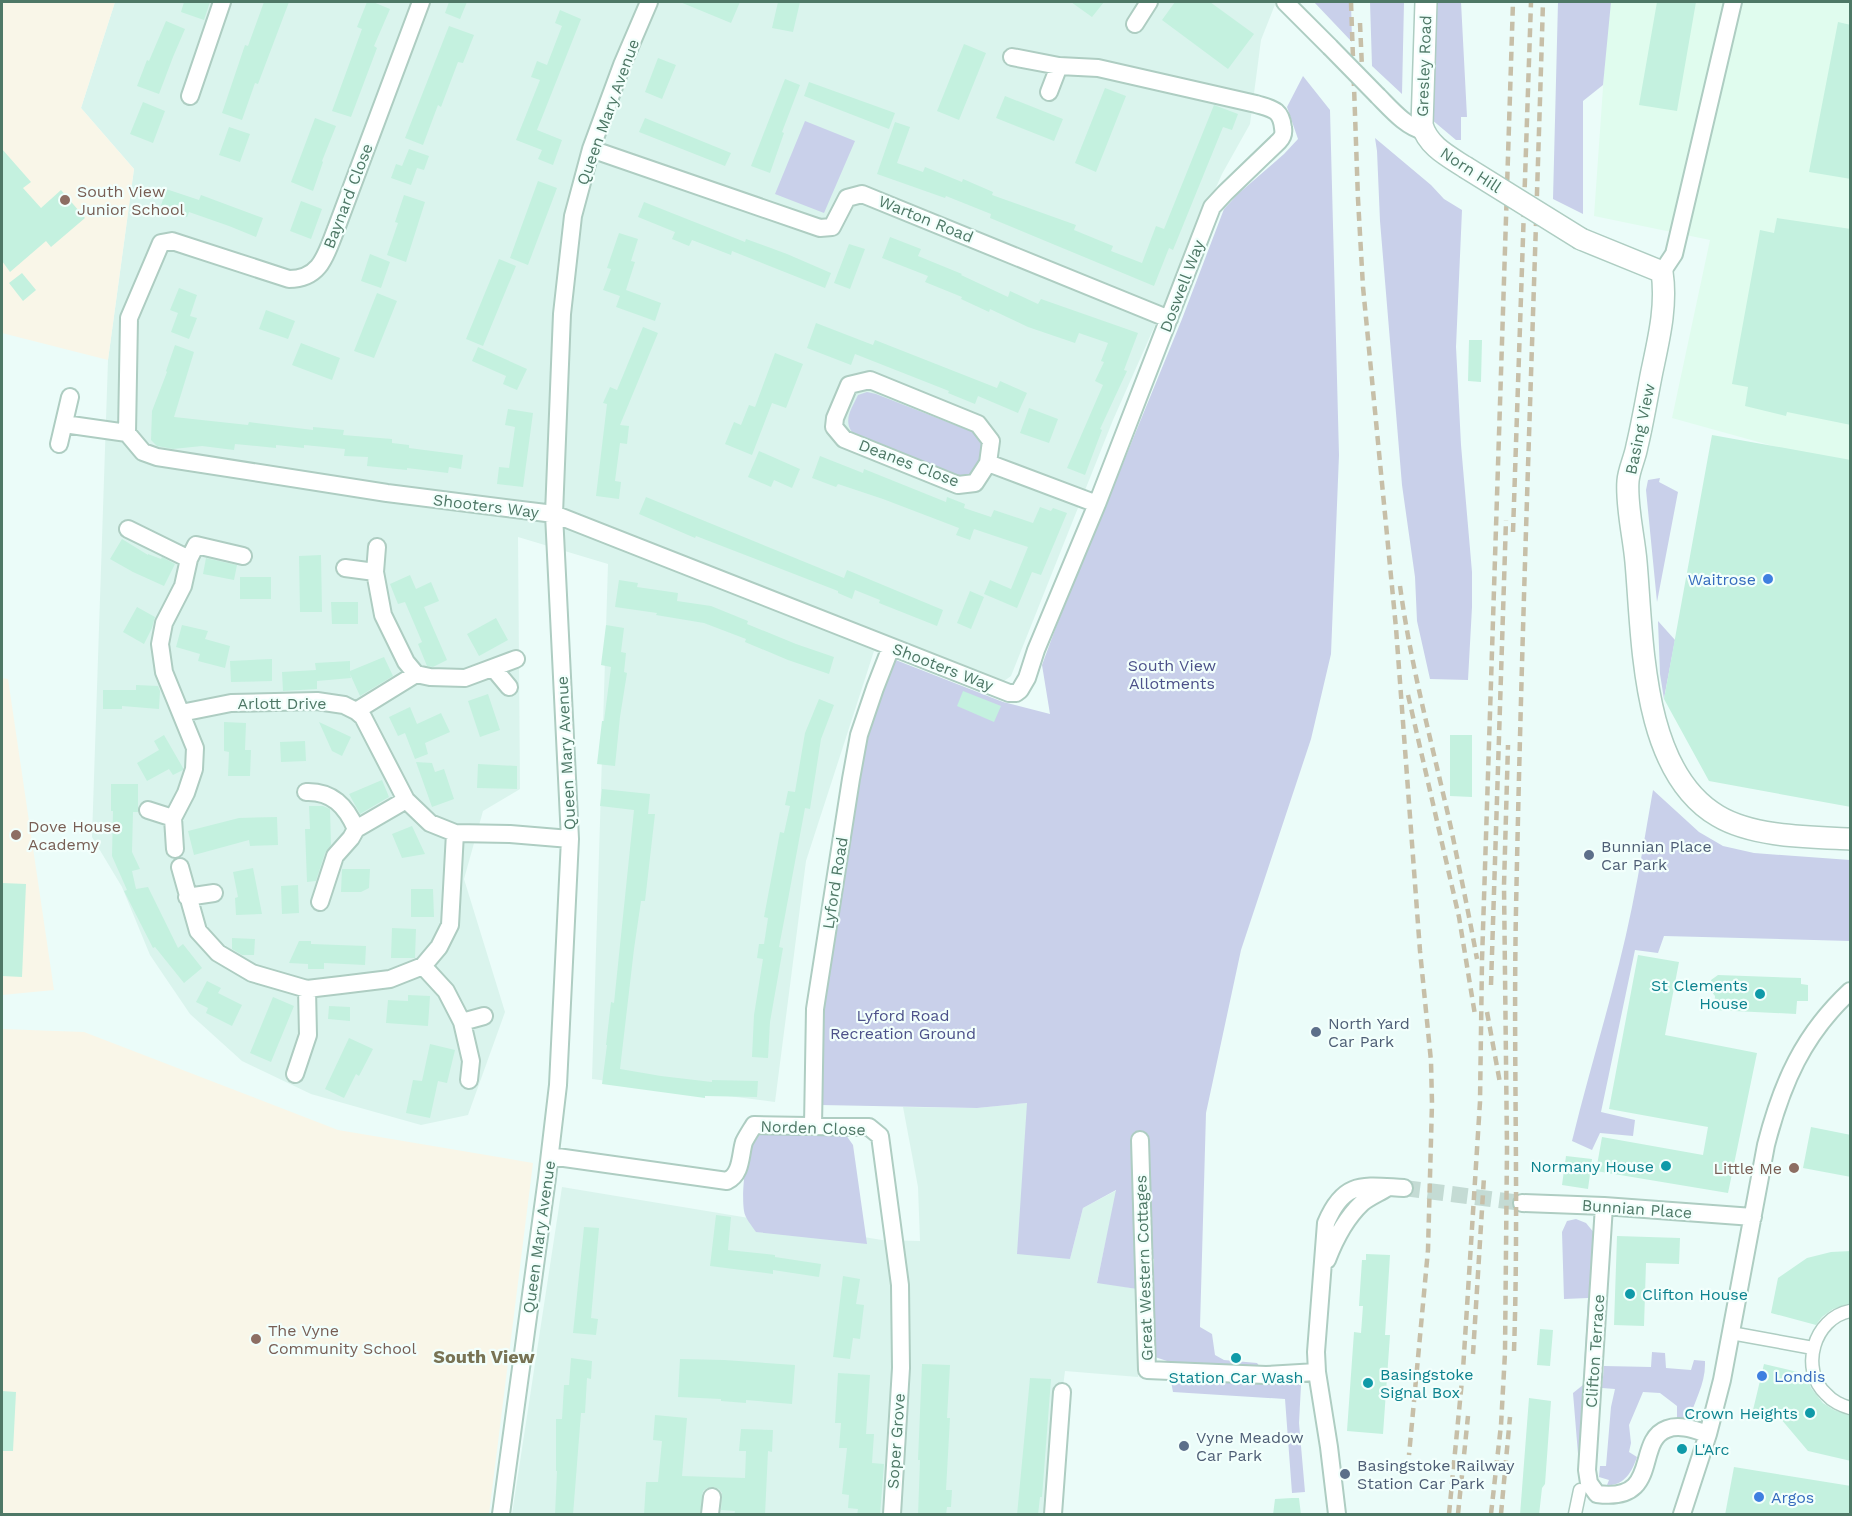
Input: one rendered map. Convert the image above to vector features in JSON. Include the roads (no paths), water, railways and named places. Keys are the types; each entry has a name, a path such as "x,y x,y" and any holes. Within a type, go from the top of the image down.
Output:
{"street":[{"path":"189,96 222,2"},
{"name":"Baynard Close","path":"127,433 129,318 161,243 172,241 289,279 298,279 314,272 320,266 329,246 421,2"},
{"name":"Queen Mary Avenue","path":"501,1515 558,1085 570,839 554,514 562,314 573,216 591,149 622,65 649,2"},
{"path":"1134,24 1149,2"},
{"name":"Norn Hill","path":"1284,2 1378,96 1410,125 1424,131 1432,144 1581,239 1662,272"},
{"name":"Gresley Road","path":"1424,131 1421,116 1426,2"},
{"path":"1662,272 1674,254 1733,2"},
{"name":"Doswell Way","path":"1012,57 1059,66 1098,68 1271,108 1281,116 1283,132 1282,138 1212,207 1097,504 1036,650 1027,678 1020,690"},
{"path":"1049,93 1059,66"},
{"name":"Warton Road","path":"591,149 820,228 832,227 847,198 862,194 1169,319"},
{"name":"Basing View","path":"1662,272 1665,291 1661,327 1628,481 1650,701 1662,743 1673,767 1687,788 1718,816 1748,829 1811,837 1851,839"},
{"name":"Deanes Close","path":"870,380 978,424 991,441 988,463 975,483 958,485 844,439 834,427 835,418 849,385 870,380"},
{"path":"59,444 70,397"},
{"path":"64,424 127,433"},
{"name":"Shooters Way","path":"127,433 144,458 158,457 387,493 554,514 1009,693 1016,693 1020,690"},
{"path":"988,463 1097,504"},
{"path":"128,530 189,559"},
{"path":"175,849 173,818 186,793 194,769 195,748 164,672 160,644 165,623 183,586 189,559 196,545 243,556"},
{"path":"377,547 375,572 383,615 406,662 416,674 430,677 465,678 516,659"},
{"path":"345,568 375,572"},
{"name":"Lyford Road","path":"813,1125 815,1009 837,868 860,735 891,647"},
{"path":"494,669 509,687"},
{"path":"416,674 356,711 363,717 405,800 430,823 455,833 510,834 570,839"},
{"name":"Arlott Drive","path":"181,713 231,703 317,701 344,705 356,711"},
{"path":"306,792 328,794 344,808 356,829"},
{"path":"320,902 335,856 356,829 405,800"},
{"path":"148,810 173,818"},
{"path":"180,867 198,931 218,953 252,973 307,989 390,979 423,966 440,947 450,925 455,833"},
{"path":"187,897 214,893"},
{"path":"423,966 446,991 462,1022 471,1061 469,1080"},
{"path":"295,1074 308,1035 307,989"},
{"path":"1682,1515 1708,1434 1722,1380 1753,1217 1781,1093 1791,1070 1812,1034 1835,1005 1851,991"},
{"path":"462,1022 484,1016"},
{"name":"Norden Close","path":"550,1156 727,1181 732,1179 738,1170 745,1140 754,1125 869,1127 880,1136 900,1285 901,1368"},
{"name":"Great Western Cottages","path":"1140,1140 1147,1370 1318,1378"},
{"path":"1337,1515 1318,1378 1317,1352 1324,1268 1334,1242 1347,1220 1364,1202 1396,1188"},
{"name":"Bunnian Place","path":"1521,1203 1604,1206 1753,1217"},
{"name":"Clifton Terrace","path":"1604,1206 1587,1470 1589,1484 1597,1494 1610,1496 1625,1493 1636,1485 1645,1469 1652,1443 1666,1429 1686,1428 1708,1434"},
{"path":"1851,1311 1831,1320 1820,1332 1813,1347 1812,1364 1815,1379 1824,1393 1837,1403 1851,1408"},
{"path":"1731,1333 1813,1347"},
{"name":"Soper Grove","path":"892,1515 901,1368"},
{"path":"1053,1515 1062,1392"},
{"path":"1575,1515 1580,1490"},
{"path":"710,1515 712,1497"}],"tunnel":[{"path":"1404,1188 1522,1203"}],"railway":[{"path":"1351,2 1363,287 1396,628 1420,951 1431,1061 1428,1250 1409,1455"},
{"path":"1449,1514 1463,1370 1480,1102 1482,960 1513,2"},
{"path":"1513,532 1531,2"},
{"path":"1514,1351 1516,910 1543,2"},
{"path":"1360,23 1362,68"},
{"path":"1491,985 1506,520"},
{"path":"1400,586 1416,677 1451,828 1477,959"},
{"path":"1408,695 1459,917 1475,1015"},
{"path":"1491,1514 1501,1425 1505,1353 1507,1148 1504,885 1508,745"},
{"path":"1487,1012 1500,1083"},
{"path":"1473,1354 1484,1177"},
{"path":"1458,1514 1468,1416"},
{"path":"1501,1514 1510,1417"}],"place":[{"name":"South View Junior School","path":"65,200"},
{"name":"Waitrose","path":"1768,579"},
{"name":"Dove House Academy","path":"16,835"},
{"name":"Bunnian Place Car Park","path":"1589,855"},
{"name":"St Clements House","path":"1760,994"},
{"name":"North Yard Car Park","path":"1316,1032"},
{"name":"Normany House","path":"1666,1166"},
{"name":"Little Me","path":"1794,1168"},
{"name":"Clifton House","path":"1630,1294"},
{"name":"The Vyne Community School","path":"256,1339"},
{"name":"Station Car Wash","path":"1236,1358"},
{"name":"Londis","path":"1762,1376"},
{"name":"Basingstoke Signal Box","path":"1368,1383"},
{"name":"Crown Heights","path":"1810,1413"},
{"name":"Vyne Meadow Car Park","path":"1184,1446"},
{"name":"L'Arc","path":"1682,1449"},
{"name":"Basingstoke Railway Station Car Park","path":"1345,1474"},
{"name":"Argos","path":"1759,1497"}],"district":[{"name":"South View","path":"484,1356"}],"park label":[{"name":"South View Allotments","path":"1172,674"},
{"name":"Lyford Road Recreation Ground","path":"903,1024"}]}
